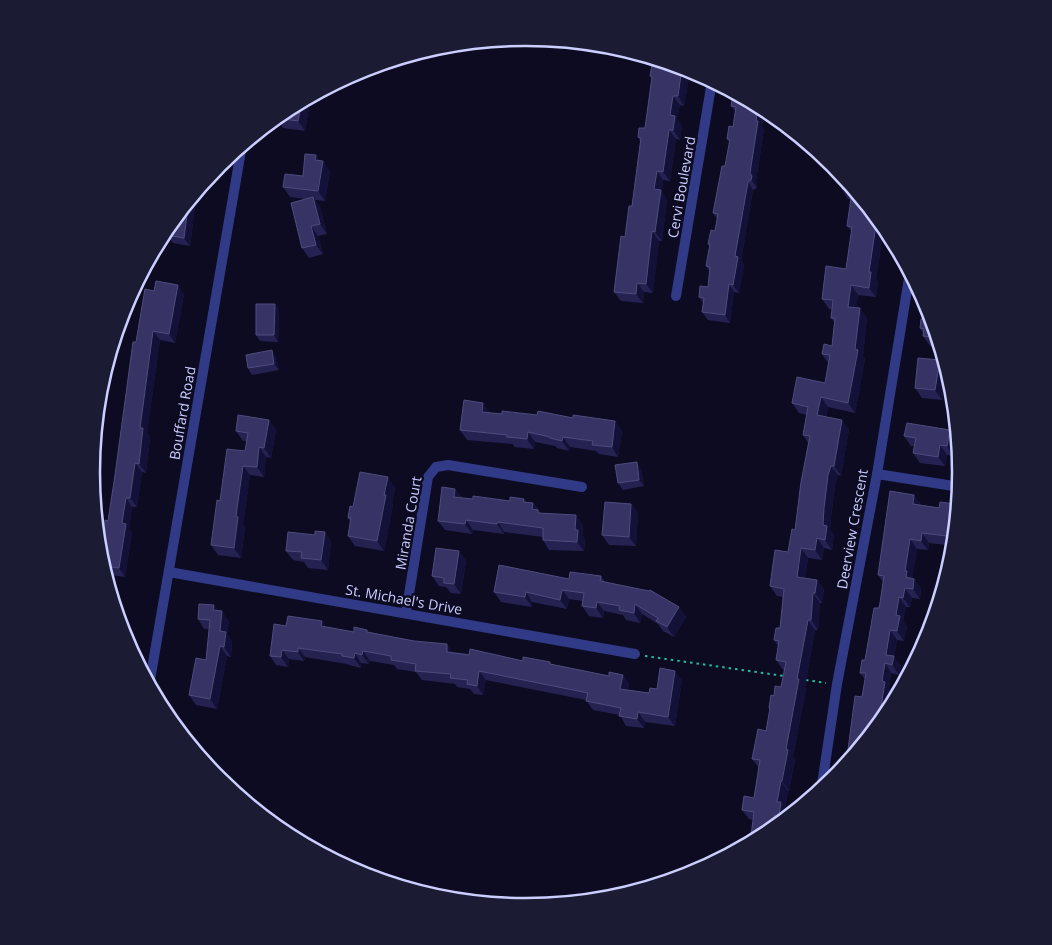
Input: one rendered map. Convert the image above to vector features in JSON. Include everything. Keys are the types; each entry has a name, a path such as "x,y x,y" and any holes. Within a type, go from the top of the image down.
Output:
{"street":[{"name":"Cervi Boulevard","path":"676,296 711,88"},
{"name":"Bouffard Road","path":"151,674 240,157"},
{"name":"Deerview Crescent","path":"823,778 837,684 877,474 908,284"},
{"name":"Miranda Court","path":"406,613 428,477 436,467 448,465 582,487"},
{"path":"877,474 952,486"},
{"name":"St. Michael's Drive","path":"169,572 635,654"}],"path":[{"path":"635,654 789,677"},
{"path":"798,679 837,684"}],"building":[{"path":"652,66 681,76 678,96 673,96 670,115 675,116 673,130 669,130 663,172 657,171 654,189 661,190 655,232 652,231 646,284 637,283 636,294 614,292 621,236 625,237 629,206 632,206 641,138 638,137 639,128 645,128 652,77 650,76"},
{"path":"732,99 757,114 756,121 758,121 750,173 752,176 748,182 735,256 738,257 733,285 729,284 725,315 702,312 704,298 699,297 700,286 708,287 710,267 706,266 710,244 708,244 711,230 715,231 718,214 713,213 722,166 725,166 730,139 727,139 729,126 733,127 736,107 731,106"},
{"path":"300,111 298,121 287,119"},
{"path":"305,154 316,155 315,160 323,161 318,191 283,187 285,174 303,176"},
{"path":"313,197 320,224 311,226 316,245 302,248 291,203"},
{"path":"851,197 875,229 869,272 871,272 869,288 851,285 848,307 860,308 855,349 858,350 848,403 821,397 817,415 842,420 834,466 831,466 828,475 823,525 827,526 825,540 817,538 815,550 801,548 797,577 817,580 815,593 813,593 811,620 808,620 797,679 799,679 786,749 788,750 777,802 781,802 779,815 774,815 774,819 751,834 754,812 742,810 744,796 754,798 760,760 752,759 758,729 766,731 771,695 774,696 775,686 781,687 786,662 776,660 779,641 774,640 776,628 780,628 784,589 770,586 775,550 788,552 792,529 795,530 801,482 810,436 803,435 808,407 792,403 797,377 825,383 830,355 822,354 824,344 832,346 835,318 831,318 833,300 822,299 826,266 846,269 852,227 847,226"},
{"path":"187,214 184,238 172,236"},
{"path":"156,281 178,285 169,334 153,331 140,428 143,428 139,464 135,463 130,498 126,498 122,523 126,524 119,568 110,567 103,530 105,520 108,521 133,342 136,342 145,289 154,291"},
{"path":"256,304 275,304 274,335 256,335"},
{"path":"921,319 924,319 931,337 923,336 924,329 920,328"},
{"path":"272,350 274,364 248,368 246,355"},
{"path":"918,358 937,360 939,366 935,390 915,388"},
{"path":"464,400 483,403 482,412 502,414 502,411 537,415 538,411 573,418 573,415 615,421 612,447 592,445 593,441 563,437 562,441 528,432 527,439 460,430"},
{"path":"238,415 269,420 264,448 259,447 257,467 243,466 236,516 238,517 234,548 211,545 217,500 220,501 227,449 245,451 248,433 236,431"},
{"path":"907,423 950,430 947,446 940,445 938,457 913,453 916,438 904,436"},
{"path":"637,462 639,480 618,483 615,465"},
{"path":"360,472 388,477 377,541 348,536 351,518 348,518 350,506 353,507"},
{"path":"442,487 455,489 454,497 473,499 473,496 510,501 510,497 524,499 523,502 533,503 532,509 538,510 538,513 576,515 575,530 578,530 577,542 543,540 543,528 498,522 497,524 466,520 465,524 438,521"},
{"path":"890,491 914,495 913,504 939,508 940,502 951,503 948,536 922,533 921,541 910,539 905,571 907,571 906,577 914,579 913,589 905,588 903,598 899,597 896,615 900,616 897,631 890,630 886,655 894,656 892,665 885,663 882,681 885,682 881,708 848,752 855,696 862,697 866,673 860,673 862,660 865,660 874,608 879,608 880,603 884,576 878,575"},
{"path":"605,502 631,504 629,537 602,535"},
{"path":"315,531 325,532 321,560 301,558 302,552 286,551 288,532 315,535"},
{"path":"436,548 459,551 454,584 444,583 444,578 432,576"},
{"path":"499,565 569,579 570,572 601,576 600,581 650,590 679,607 667,627 656,621 658,618 635,604 634,613 619,610 620,606 597,602 596,608 582,606 584,593 562,590 560,600 526,592 525,597 494,592"},
{"path":"199,604 214,605 213,610 222,611 220,631 226,632 224,647 220,646 210,699 189,695 196,658 206,660 210,620 198,619"},
{"path":"288,616 322,621 321,626 354,632 354,627 367,630 367,632 414,641 447,644 447,652 469,655 470,649 523,661 523,657 550,662 550,664 609,676 609,672 623,675 620,689 649,693 650,688 657,689 660,668 675,671 668,717 638,712 637,719 619,716 621,708 586,701 588,693 479,671 477,686 467,684 468,680 450,678 451,674 415,671 416,664 391,660 391,656 363,651 362,655 355,653 354,658 342,656 342,654 298,648 298,652 282,650 281,657 270,656 274,624 286,626"}]}
